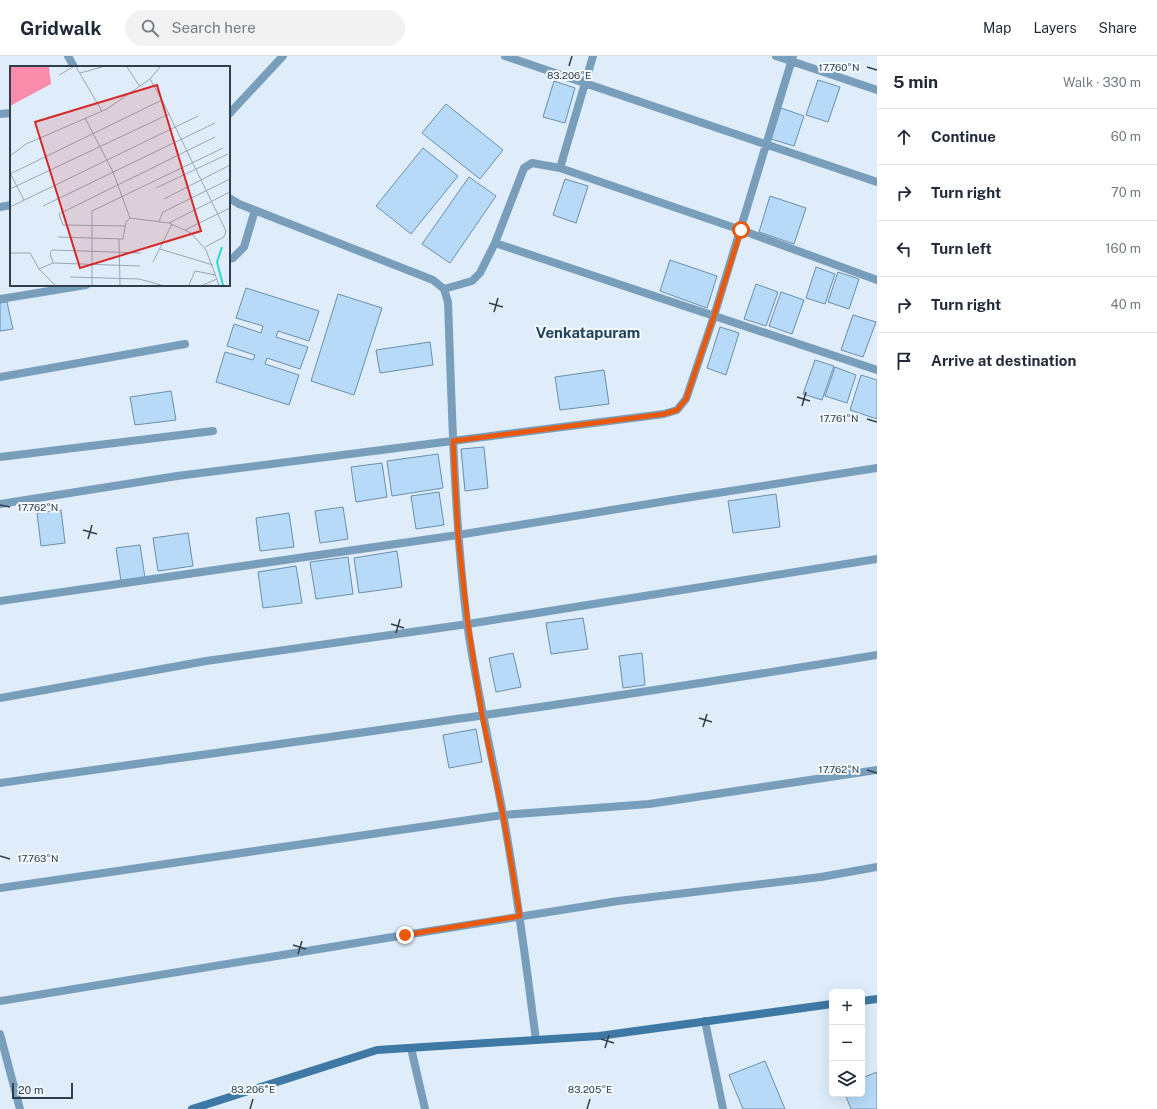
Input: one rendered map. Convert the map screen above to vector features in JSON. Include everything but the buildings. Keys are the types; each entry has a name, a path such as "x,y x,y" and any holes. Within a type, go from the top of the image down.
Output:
{"street":[{"path":"68,56 73,66"},
{"path":"230,113 283,56"},
{"path":"505,56 877,182"},
{"path":"560,168 593,56"},
{"path":"776,56 792,59 877,90"},
{"path":"0,504 177,476 664,414 677,410 686,399 714,316 792,59"},
{"path":"0,114 10,113"},
{"path":"444,289 472,281 480,273 495,243 524,168 532,163 560,168 741,230 877,280"},
{"path":"230,199 239,204 434,280 444,289 448,302 458,536 468,624 482,715 503,815 520,916 536,1040"},
{"path":"0,207 10,205"},
{"path":"230,259 233,258 244,247 256,210"},
{"path":"495,243 877,370"},
{"path":"0,299 80,286"},
{"path":"0,376 185,344"},
{"path":"0,457 213,431"},
{"path":"0,601 458,536 877,468"},
{"path":"0,698 206,661 468,624 877,559"},
{"path":"0,783 482,715 877,655"},
{"path":"0,888 503,815 650,804 877,770"},
{"path":"0,1001 618,901 821,877 877,867"},
{"path":"865,1000 877,999"},
{"path":"192,1109 377,1050 598,1036 829,1004"},
{"path":"705,1021 723,1109"},
{"path":"0,1034 20,1109"},
{"path":"411,1048 425,1109"}],"district":[{"name":"Venkatapuram","path":"588,332"}],"route":[{"path":"405,935 520,916 503,815 482,715 468,624 458,536 453,441 664,414 677,410 686,399 741,230"}]}
